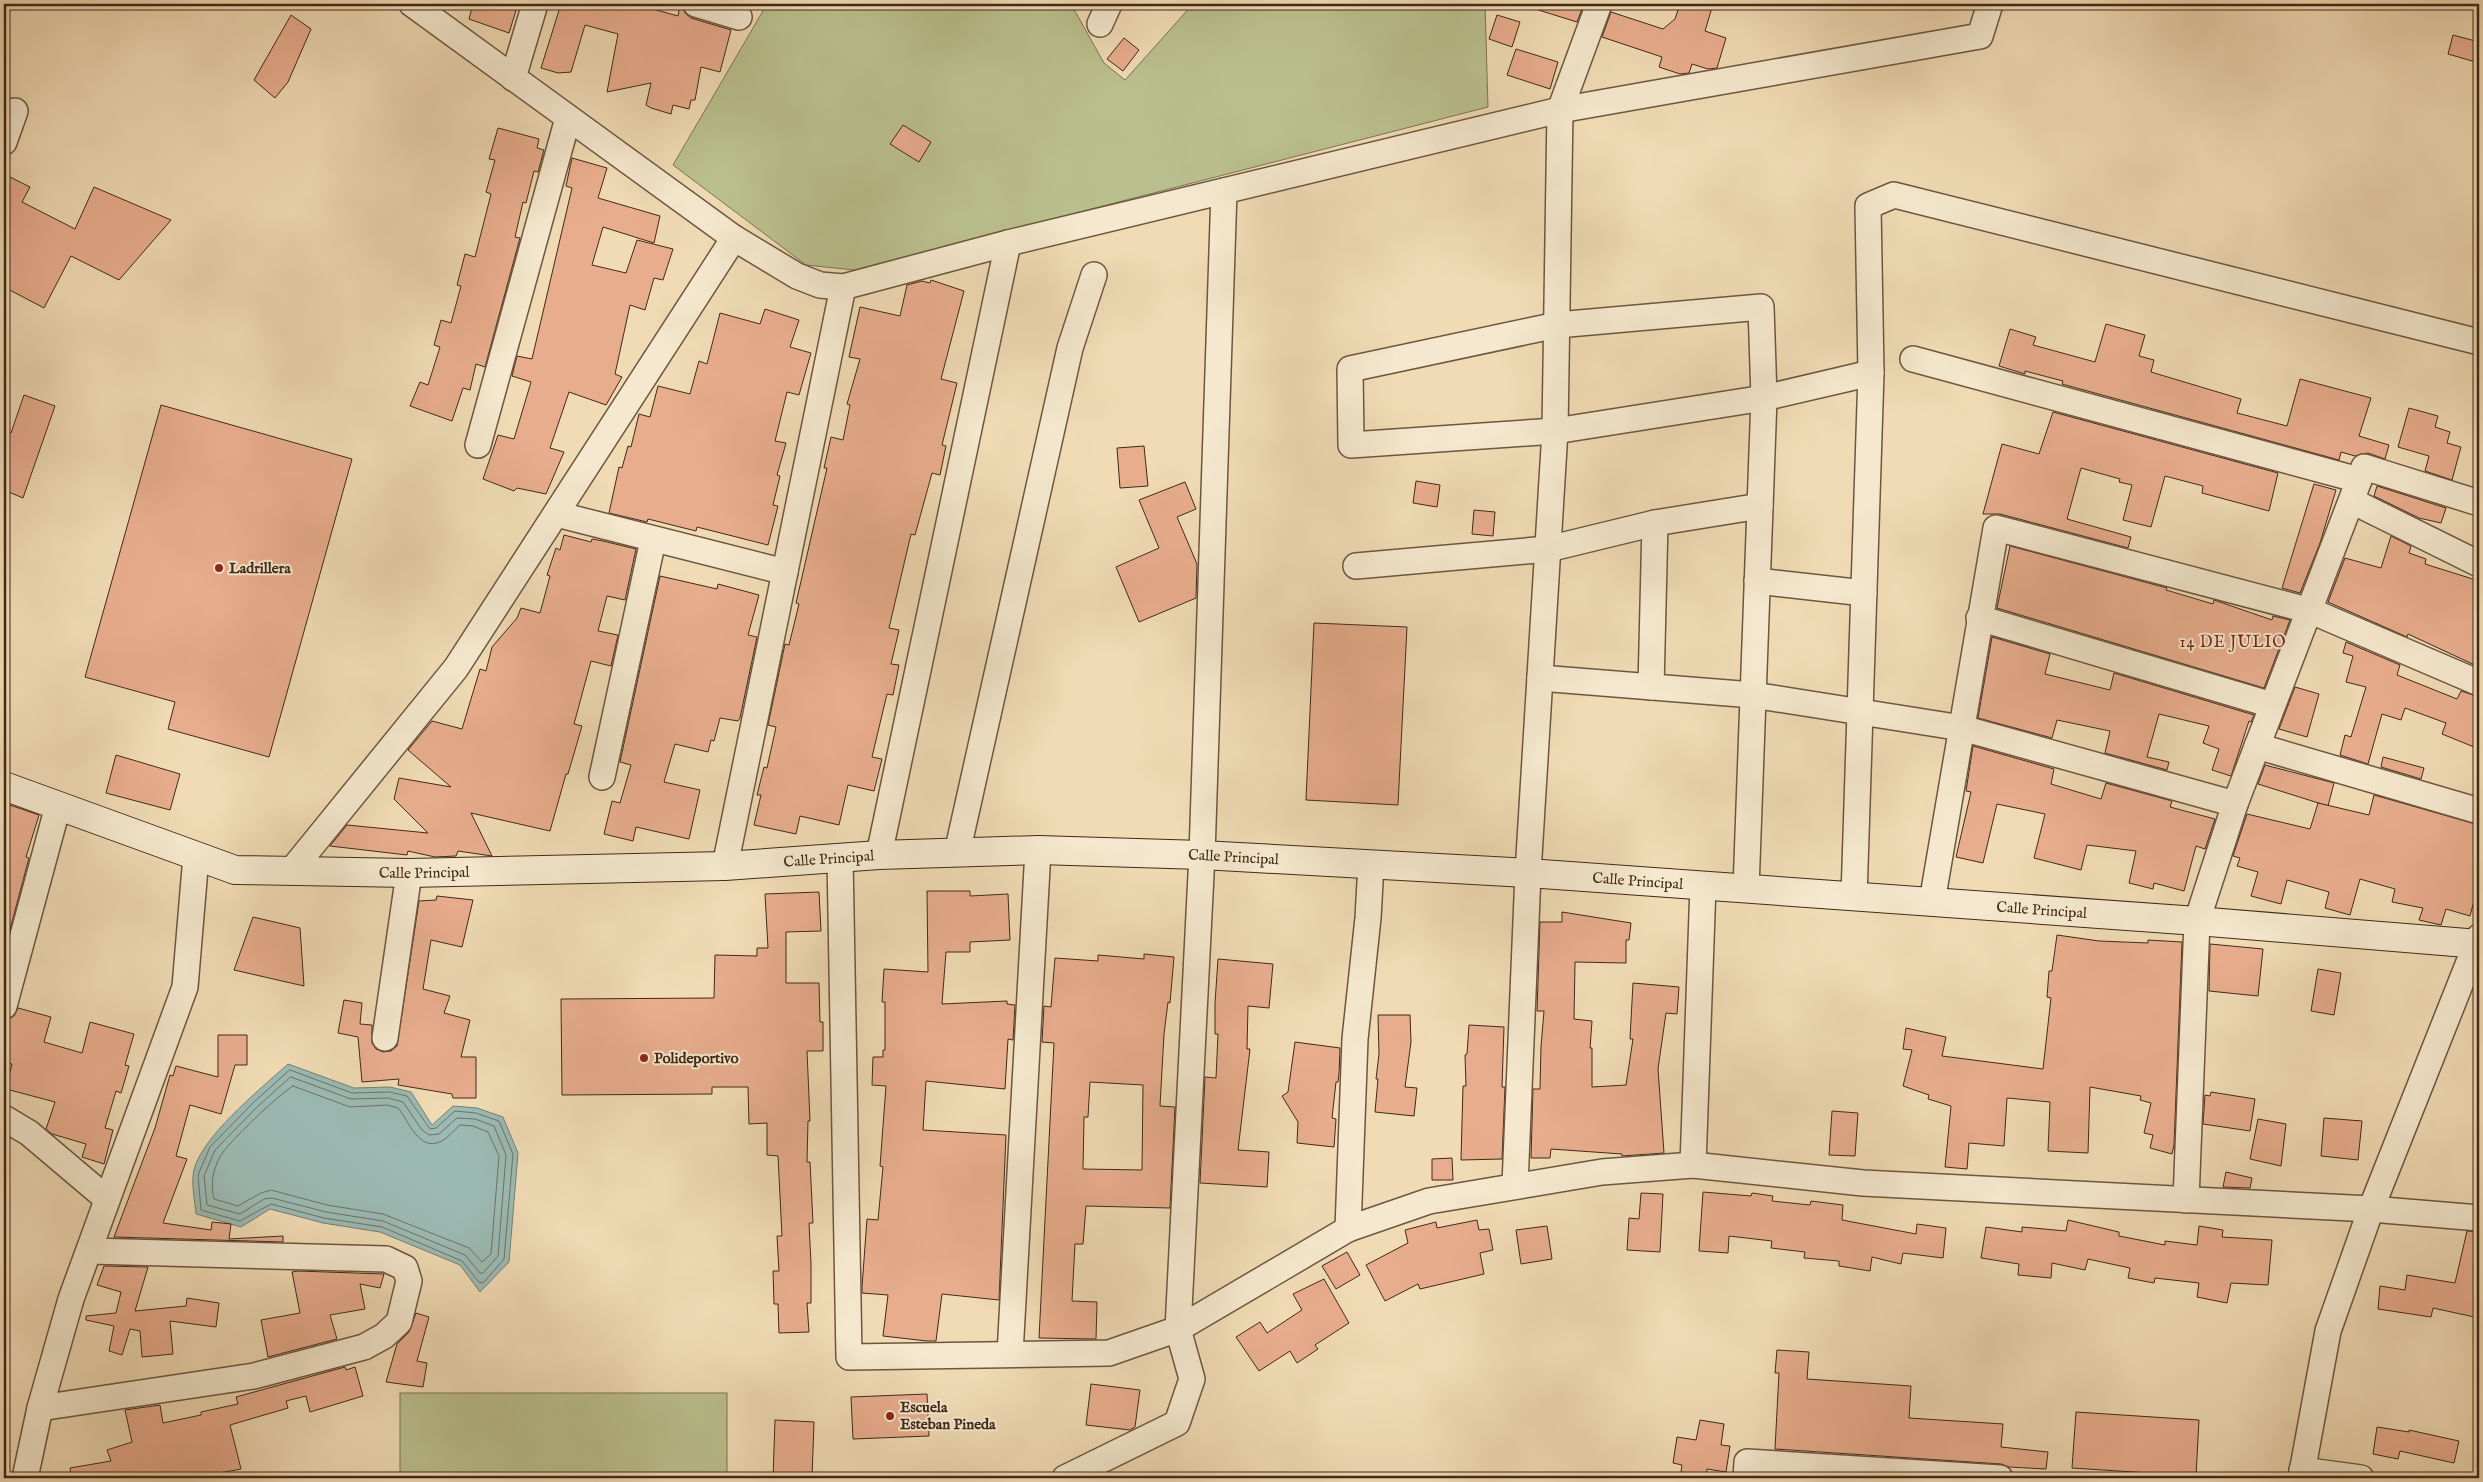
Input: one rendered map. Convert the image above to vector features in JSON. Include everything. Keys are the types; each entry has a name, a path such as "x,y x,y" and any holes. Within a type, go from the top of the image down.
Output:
{"street":[{"path":"412,4 734,238 797,276 820,285 843,287 1008,243 1560,110 1980,36 1990,4"},
{"path":"513,78 536,4"},
{"path":"696,4 739,17"},
{"path":"1516,1186 1528,873 1555,431 1560,110 1598,4"},
{"path":"4,142 15,111"},
{"path":"478,445 568,118"},
{"path":"1065,1478 1177,1423 1192,1379 1178,1329 1202,855 1224,191"},
{"path":"1854,896 1871,373 1868,206 1894,195 2479,342"},
{"path":"292,870 456,668 734,238"},
{"path":"879,855 1008,243"},
{"path":"957,853 1070,348 1094,275"},
{"path":"725,866 843,287"},
{"path":"1746,889 1764,398 1762,307 1557,326 1350,369 1351,445 1555,431 1764,398 1871,373"},
{"path":"1913,359 2356,491 2479,564"},
{"path":"2186,1200 2198,921 2235,804 2272,705 2311,611 2364,467 2479,503"},
{"path":"1356,566 1548,549 1655,523 1760,506"},
{"path":"556,514 785,572"},
{"path":"1652,687 1655,523"},
{"path":"1932,902 1979,618 1996,528 2311,611 2479,684"},
{"path":"602,777 653,540"},
{"path":"1757,582 1864,593"},
{"path":"1979,618 2272,705"},
{"path":"1540,678 1753,695 1962,728 2235,804"},
{"path":"2257,746 2479,811"},
{"name":"Calle Principal","path":"4,786 234,870 409,873 725,866 879,855 1038,850 1202,855 1528,873 2478,942"},
{"path":"4,1006 58,806"},
{"path":"1010,1354 1038,850"},
{"path":"32,1475 40,1408 71,1299 90,1251 184,987 196,856"},
{"path":"840,857 849,1356 1109,1353 1178,1329 1348,1229 1429,1202 1602,1172 1693,1165 1863,1183 2371,1209 2479,1218"},
{"path":"1348,1229 1355,1039 1368,918 1371,864"},
{"path":"385,1038 409,873"},
{"path":"1693,1165 1703,886"},
{"path":"2362,1478 2302,1474 2328,1331 2371,1209 2478,942"},
{"path":"4,1118 29,1133 107,1199"},
{"path":"40,1408 254,1376 364,1347 384,1336 399,1322 409,1281 405,1268 386,1258 90,1251"},
{"path":"1746,1478 1747,1462 2000,1478"}],"green space":[{"path":"767,4 1071,4 1104,63 1125,80 1193,4 1485,4 1488,107 854,270 806,265 673,165"},
{"path":"400,1393 727,1393 727,1478 400,1478"}],"water":[{"path":"288,1064 354,1088 390,1087 411,1092 432,1125 453,1106 477,1108 503,1117 518,1153 509,1262 480,1292 460,1265 380,1232 323,1223 270,1209 241,1227 196,1214 193,1176 197,1162 205,1147 217,1131 247,1100"}],"building":[{"path":"473,4 518,4 509,33 469,19"},
{"path":"561,4 635,4 678,16 680,4 682,4 685,13 691,18 731,30 720,72 701,67 695,100 691,100 689,109 673,105 671,114 651,108 646,105 651,83 607,92 618,34 585,25 571,72 558,73 541,68"},
{"path":"1532,4 1584,4 1577,22 1532,8"},
{"path":"1680,4 1713,4 1705,31 1726,38 1717,68 1708,69 1692,64 1689,73 1680,74 1659,67 1662,57 1602,37 1611,12 1663,29 1675,19"},
{"path":"291,15 311,29 288,82 275,98 254,80"},
{"path":"1497,15 1520,22 1512,47 1489,39"},
{"path":"2453,35 2479,42 2479,63 2448,54"},
{"path":"1124,38 1139,50 1123,71 1107,59"},
{"path":"1516,49 1558,62 1550,89 1507,75"},
{"path":"903,125 931,142 919,162 890,144"},
{"path":"498,128 539,139 537,148 544,150 538,172 534,171 526,203 523,202 515,237 520,238 485,367 476,364 470,390 463,388 452,421 410,406 420,382 428,385 440,347 434,345 441,320 451,323 461,286 457,285 465,254 475,257 491,194 486,192 495,160 489,159"},
{"path":"572,158 607,168 598,198 660,216 654,243 603,227 592,265 626,273 637,240 673,249 663,280 654,278 645,310 630,305 615,374 622,377 606,405 569,392 550,448 564,452 546,494 517,488 514,491 483,479 498,435 514,439 531,382 512,376 517,356 532,359 572,188 566,186"},
{"path":"10,177 30,187 22,202 75,229 94,187 171,220 119,280 71,256 44,308 4,287 4,193"},
{"path":"931,280 964,291 941,379 957,383 942,445 946,446 940,475 932,473 915,535 911,534 889,628 899,630 891,664 899,665 893,695 887,694 872,757 882,759 874,791 848,785 839,825 800,816 796,834 754,825 761,795 757,795 764,767 767,768 776,727 768,725 785,644 789,645 799,604 796,603 827,468 824,468 831,437 843,440 850,405 847,404 860,359 849,357 860,307 900,316 907,285 922,281 930,283"},
{"path":"765,309 799,320 790,347 811,353 799,395 787,392 775,441 786,443 777,475 780,476 773,505 778,506 768,545 697,527 696,531 648,519 647,522 609,513 619,467 622,468 628,446 631,447 639,414 650,417 658,386 690,394 699,361 707,364 720,313 760,324"},
{"path":"2106,324 2145,335 2139,356 2154,360 2151,372 2241,399 2237,413 2287,426 2300,379 2371,398 2359,436 2389,445 2385,459 2368,453 2355,456 2341,452 2339,460 2062,384 2063,381 2025,371 2025,374 1999,366 2010,329 2036,337 2033,345 2095,362"},
{"path":"24,395 55,406 23,498 4,490 4,431 11,433"},
{"name":"Ladrillera","path":"161,405 352,459 269,757 168,729 175,702 85,677"},
{"path":"2409,408 2438,416 2435,427 2450,432 2447,443 2461,447 2452,480 2425,471 2429,456 2398,447"},
{"path":"2053,412 2278,473 2269,511 2202,493 2203,486 2165,476 2151,527 2123,520 2132,485 2119,482 2120,479 2081,468 2067,519 2131,537 2128,548 2000,514 1983,514 2002,444 2039,454"},
{"path":"1144,446 1148,486 1120,488 1117,448"},
{"path":"1416,481 1440,485 1437,507 1413,503"},
{"path":"1185,482 1196,509 1177,517 1197,564 1196,598 1139,622 1116,567 1159,548 1139,500"},
{"path":"2314,484 2336,490 2320,543 2300,593 2282,588"},
{"path":"2377,486 2446,508 2441,523 2419,518 2374,496"},
{"path":"1474,510 1495,512 1493,536 1472,534"},
{"path":"564,535 591,542 592,539 636,549 625,600 607,596 598,631 618,635 611,666 591,661 574,724 582,726 550,831 471,813 492,856 458,851 456,856 435,857 408,851 407,855 330,846 347,825 428,833 394,799 399,778 451,787 408,750 432,721 462,729 480,669 486,671 492,647 517,618 521,608 540,613 550,576 547,575 556,548 560,550"},
{"path":"2391,536 2411,546 2409,553 2426,559 2425,564 2479,581 2479,667 2408,634 2407,637 2328,602 2345,558 2381,568"},
{"path":"2010,546 2167,588 2166,590 2213,604 2214,600 2272,620 2273,616 2290,620 2264,688 1997,608"},
{"path":"660,576 717,589 718,584 759,595 748,635 757,637 738,721 720,718 714,741 711,740 708,752 675,744 664,782 700,790 689,839 636,827 633,841 604,834 612,801 620,803 631,765 620,762"},
{"path":"1314,623 1407,627 1398,805 1306,800"},
{"path":"1992,637 2050,654 2045,674 2110,690 2114,673 2254,715 2251,722 2249,721 2231,776 2212,770 2219,749 2203,743 2209,726 2159,714 2147,757 2169,762 2167,770 2105,753 2110,731 2057,720 2052,738 1978,718"},
{"path":"2346,642 2400,665 2397,675 2457,699 2461,691 2479,697 2479,734 2474,747 2442,734 2446,723 2405,708 2401,720 2382,714 2368,764 2340,755 2345,735 2351,737 2366,687 2346,682 2353,656 2343,653"},
{"path":"2295,687 2319,694 2307,737 2279,729"},
{"path":"1973,746 2054,769 2051,784 2101,799 2106,783 2172,801 2170,807 2215,819 2205,849 2196,846 2184,891 2154,883 2153,889 2129,883 2136,851 2087,845 2081,870 2034,858 2045,814 1997,804 1983,863 1956,857 1971,792 1966,791"},
{"path":"116,755 180,774 170,810 106,793"},
{"path":"2383,757 2424,768 2421,779 2381,767"},
{"path":"2265,765 2334,783 2328,806 2258,784"},
{"path":"2374,795 2479,825 2479,852 2475,869 2479,870 2479,882 2470,916 2446,909 2441,925 2419,920 2423,908 2392,902 2395,889 2360,879 2350,915 2325,908 2329,892 2287,880 2281,904 2251,896 2258,872 2237,866 2240,858 2233,856 2247,814 2310,829 2318,803 2369,815"},
{"path":"4,803 39,815 26,857 29,858 4,952"},
{"path":"927,891 970,891 970,896 1008,894 1010,940 970,942 970,952 946,952 942,1004 1007,1001 1007,1004 1015,1005 1013,1040 1008,1039 1005,1089 926,1081 923,1130 1006,1135 999,1300 942,1294 936,1341 883,1336 888,1295 862,1293 867,1219 878,1220 883,1167 880,1166 886,1086 872,1085 873,1057 883,1057 883,1050 885,1050 885,1002 882,1002 884,969 928,972"},
{"path":"819,892 821,931 786,932 786,983 819,983 820,1022 823,1022 823,1051 807,1051 810,1121 808,1121 807,1162 810,1162 813,1223 809,1223 811,1303 807,1303 809,1332 779,1333 778,1304 774,1304 773,1271 779,1271 777,1236 782,1236 778,1156 767,1155 767,1123 749,1124 748,1087 712,1087 712,1094 562,1095 561,999 714,998 715,955 757,956 757,948 768,948 765,894"},
{"path":"437,896 473,900 462,947 431,940 423,989 450,996 444,1013 470,1020 461,1057 476,1057 476,1098 453,1098 452,1094 398,1085 399,1079 362,1082 358,1037 338,1033 344,1000 362,1003 360,1024 372,1025 372,1043 376,1049 383,1052 391,1051 397,1046 419,901 436,900"},
{"path":"1562,912 1631,923 1629,940 1626,940 1626,963 1575,962 1574,1019 1592,1021 1590,1048 1592,1048 1592,1087 1626,1085 1633,1039 1630,1039 1633,983 1679,987 1677,1014 1666,1013 1658,1069 1664,1153 1622,1156 1622,1154 1551,1149 1550,1158 1531,1158 1533,1089 1540,1089 1544,1011 1537,1011 1540,922 1562,922"},
{"path":"253,917 300,928 304,986 234,970"},
{"path":"2057,935 2099,941 2148,943 2148,940 2182,942 2174,1145 2172,1154 2150,1148 2153,1135 2144,1133 2151,1103 2140,1100 2141,1096 2090,1087 2088,1153 2048,1151 2050,1102 2007,1098 2004,1146 1969,1143 1967,1169 1945,1167 1951,1106 1928,1099 1929,1095 1903,1086 1912,1050 1903,1049 1906,1028 1946,1037 1942,1056 2043,1069 2051,998 2047,997 2049,971 2052,971"},
{"path":"2210,944 2263,949 2258,996 2209,991"},
{"path":"1144,954 1174,957 1170,1003 1168,1002 1164,1034 1160,1106 1175,1107 1170,1208 1086,1206 1083,1244 1075,1244 1072,1301 1097,1302 1096,1339 1039,1338 1054,1043 1042,1042 1044,1006 1051,1007 1055,958 1098,961 1098,955 1144,959","holes":["1090,1082 1143,1085 1142,1170 1083,1169 1084,1117 1088,1117"]},
{"path":"1218,959 1273,964 1269,1008 1248,1006 1247,1049 1250,1049 1238,1150 1269,1152 1267,1187 1200,1183 1205,1077 1216,1078 1218,1034 1215,1034 1215,1003"},
{"path":"2318,969 2341,973 2334,1015 2311,1011"},
{"path":"18,1008 51,1017 44,1042 82,1053 90,1022 134,1034 125,1065 129,1066 121,1093 116,1091 105,1128 113,1130 104,1164 82,1157 86,1144 52,1134 46,1129 55,1102 6,1089 12,1064 4,1062 4,1020 14,1016"},
{"path":"1378,1015 1410,1015 1411,1042 1405,1087 1417,1088 1414,1116 1375,1112 1379,1054"},
{"path":"1469,1025 1504,1027 1502,1087 1505,1087 1502,1159 1461,1160 1463,1086 1466,1086 1465,1055 1467,1054"},
{"path":"218,1035 247,1035 247,1065 235,1065 221,1114 190,1105 176,1156 187,1159 163,1223 211,1230 212,1222 231,1224 229,1239 283,1236 283,1242 114,1237 155,1128 170,1075 173,1076 176,1066 218,1077"},
{"path":"1295,1042 1340,1048 1339,1074 1338,1082 1336,1082 1332,1118 1336,1119 1334,1147 1297,1143 1298,1122 1282,1096 1288,1092"},
{"path":"2211,1092 2255,1099 2250,1131 2203,1124 2205,1095 2210,1096"},
{"path":"1832,1111 1858,1113 1855,1156 1829,1155"},
{"path":"2324,1118 2362,1121 2358,1160 2321,1156"},
{"path":"2258,1119 2286,1124 2281,1166 2250,1159"},
{"path":"1452,1158 1453,1180 1432,1180 1432,1159"},
{"path":"2226,1172 2252,1178 2250,1188 2223,1187"},
{"path":"1703,1192 1751,1196 1752,1193 1773,1196 1772,1201 1810,1205 1811,1201 1843,1205 1842,1220 1916,1234 1917,1224 1946,1228 1943,1258 1903,1253 1901,1264 1872,1257 1870,1271 1839,1266 1839,1261 1804,1258 1805,1252 1771,1248 1772,1241 1729,1236 1728,1253 1699,1251"},
{"path":"1641,1193 1663,1194 1660,1252 1627,1250 1629,1218 1639,1219"},
{"path":"1477,1220 1479,1230 1489,1229 1493,1250 1480,1253 1484,1274 1420,1289 1418,1284 1385,1301 1366,1265 1408,1243 1405,1230 1436,1222 1437,1228"},
{"path":"2068,1220 2119,1232 2119,1236 2165,1245 2165,1241 2197,1245 2199,1226 2223,1230 2222,1237 2272,1240 2268,1285 2231,1283 2227,1303 2197,1297 2199,1283 2155,1278 2154,1283 2128,1278 2130,1268 2088,1259 2085,1270 2052,1263 2051,1278 2018,1275 2019,1264 1981,1258 1986,1227 2022,1232 2022,1227 2066,1231"},
{"path":"1547,1226 1552,1259 1521,1264 1516,1230"},
{"path":"2467,1231 2479,1232 2479,1318 2433,1308 2431,1317 2378,1309 2380,1286 2405,1290 2407,1275 2455,1283"},
{"path":"1347,1252 1360,1275 1336,1289 1322,1266"},
{"path":"104,1266 148,1267 135,1311 186,1306 187,1298 219,1303 216,1327 170,1321 173,1354 142,1357 140,1331 130,1329 122,1355 109,1351 114,1326 86,1320 86,1316 116,1313 121,1292 97,1285"},
{"path":"292,1272 384,1274 380,1288 360,1284 365,1309 330,1315 337,1339 268,1357 261,1320 300,1313"},
{"path":"1324,1279 1349,1323 1315,1345 1318,1349 1297,1363 1290,1351 1259,1371 1236,1337 1260,1322 1267,1333 1302,1310 1293,1294"},
{"path":"416,1313 429,1317 417,1361 427,1363 423,1387 386,1382 397,1344 409,1332"},
{"path":"1777,1350 1809,1352 1807,1379 1911,1386 1909,1418 2003,1424 2001,1447 2048,1452 2046,1469 2009,1467 2001,1464 1775,1449 1779,1373 1775,1373"},
{"path":"345,1367 346,1370 355,1367 363,1396 310,1412 306,1396 286,1401 288,1408 230,1425 241,1469 192,1478 71,1478 70,1468 111,1461 107,1450 132,1442 125,1410 160,1405 163,1423 201,1415 201,1412 238,1404 236,1397"},
{"path":"1091,1384 1140,1390 1135,1427 1130,1430 1086,1425"},
{"name":"Escuela Esteban Pineda","path":"927,1394 929,1436 853,1439 851,1397"},
{"path":"2076,1412 2199,1420 2196,1476 2072,1468"},
{"path":"775,1420 814,1422 812,1478 773,1478"},
{"path":"1700,1420 1724,1424 1721,1445 1730,1446 1726,1472 1707,1469 1706,1478 1680,1478 1682,1465 1673,1463 1677,1437 1696,1440"},
{"path":"2377,1427 2409,1432 2409,1430 2459,1441 2454,1463 2400,1451 2398,1459 2373,1454"}],"place":[{"name":"Ladrillera","path":"219,568"},
{"name":"Polideportivo","path":"644,1058"},
{"name":"Escuela Esteban Pineda","path":"890,1416"}],"district":[{"name":"14 DE JULIO","path":"2233,643"}]}
